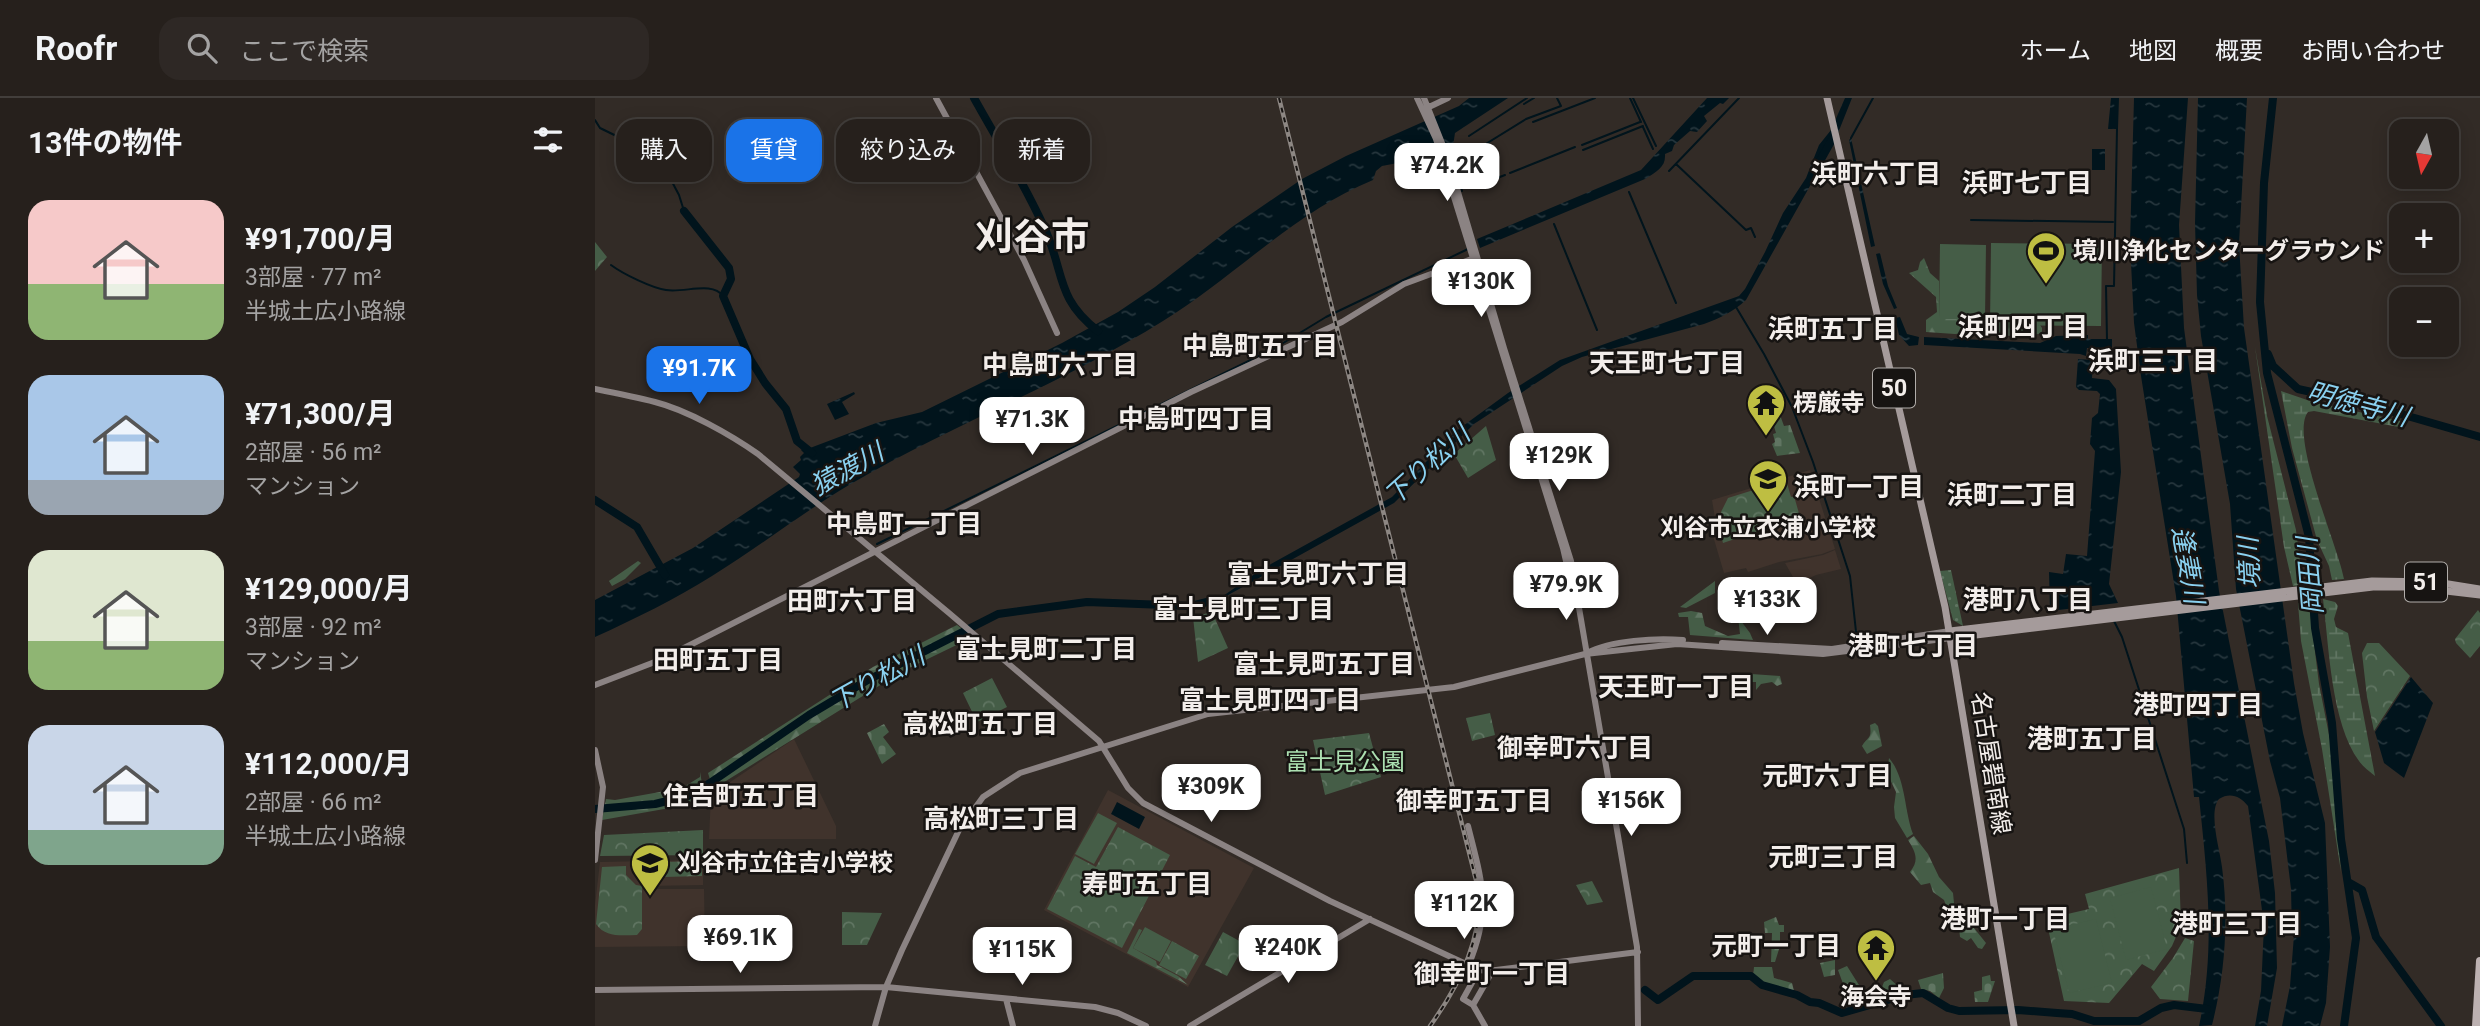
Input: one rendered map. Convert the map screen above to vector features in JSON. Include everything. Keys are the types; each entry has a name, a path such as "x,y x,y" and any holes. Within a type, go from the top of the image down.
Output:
{"highway":[{"path":"2476,1026 2480,961"}],"main road":[{"name":"名古屋碧南線","path":"1828,101 1865,253 1950,635 2014,1026"},
{"name":"51","path":"1950,635 2372,584 2436,582 2480,589"},
{"name":"51","path":"2372,584 2480,595"}],"street":[{"path":"936,98 1024,260 1057,332"},
{"path":"1417,98 1426,109"},
{"path":"1424,98 1571,561 1638,952 1638,1026"},
{"path":"1426,109 1448,98"},
{"path":"595,685 660,660 1191,392 1342,322 1404,284 1474,254"},
{"path":"595,389 656,402 675,409 746,445 976,635 1104,746 1128,788 1143,803 1283,877 1479,970 1638,952"},
{"path":"875,1026 886,987 959,830 983,797 1020,773 1208,713 1454,687 1585,654 1595,649 1628,643 1672,639 1832,649 1950,635"},
{"path":"595,750 602,777 595,860"},
{"path":"1468,826 1484,895 1482,924 1469,964"},
{"path":"1190,1026 1370,919"},
{"path":"1479,970 1463,999 1473,1005 1485,1026"},
{"path":"1473,1005 1489,977 1488,971"},
{"path":"595,990 886,987 1095,1007 1118,1013 1146,1026"},
{"path":"1006,999 1013,1026"}],"shaded area":[{"name":"刈谷市立衣浦小学校","path":"1810,470 1835,549 1748,572 1746,568 1724,573 1713,536 1719,531 1712,500"},
{"path":"1835,550 1841,569 1816,575 1797,584 1785,563 1823,555"},
{"path":"794,739 836,826 836,839 709,839 711,795"},
{"path":"1108,790 1254,868 1188,987 1044,910"},
{"name":"刈谷市立住吉小学校","path":"703,860 703,885 647,886 647,889 704,889 705,946 595,947 595,905 600,862"}],"green space":[{"path":"595,242 607,257 595,271"},
{"name":"境川浄化センターグラウンド","path":"1991,243 2102,244 2101,326 1990,325"},
{"path":"1940,244 1986,245 1985,319 1939,319"},
{"path":"1924,258 1930,273 1939,281 1939,318 1985,319 1985,331 1955,334 1926,332 1926,320 1937,312 1936,297 1909,273 1918,270"},
{"name":"境川浄化センターグラウンド","path":"1992,325 2040,325 2042,333 2021,338 1994,333"},
{"path":"2255,347 2267,416 2296,530 2303,585 2293,586 2284,547"},
{"path":"2281,391 2313,402 2405,422 2404,428 2308,412 2304,425 2309,467 2344,579 2332,580 2329,566 2317,540 2292,448"},
{"path":"1776,404 1784,426 1790,425 1800,453 1777,456 1772,444 1775,442 1773,434 1776,433 1776,424 1772,405"},
{"path":"1486,426 1496,460 1468,478 1454,454"},
{"path":"1786,480 1800,517 1723,543 1718,525 1724,522 1721,512 1728,498"},
{"path":"638,561 641,563 625,579 612,586 609,581"},
{"path":"1951,570 1963,626 1953,620 1940,571"},
{"path":"1715,581 1715,593 1686,608 1680,607"},
{"path":"2323,599 2335,602 2338,606 2334,619 2336,627 2348,633 2375,776 2359,761 2342,726 2333,683"},
{"path":"2298,603 2309,604 2319,684 2331,745 2341,872 2322,749 2301,641"},
{"path":"2478,610 2480,646 2470,658 2455,639"},
{"path":"1212,612 1228,648 1198,662 1193,617"},
{"path":"1678,613 1702,613 1705,626 1728,636 1740,634 1738,617 1753,640 1690,635 1688,617 1679,617"},
{"path":"957,625 973,637 903,671 713,789 708,773 873,667"},
{"path":"2367,643 2379,643 2410,676 2374,731 2362,653"},
{"path":"1751,674 1780,676 1782,684 1761,684 1756,690 1756,682 1736,682 1735,678 1743,679"},
{"path":"992,678 1007,707 977,722 963,693"},
{"path":"1490,713 1495,735 1472,741 1466,718"},
{"path":"1875,723 1882,746 1867,754 1862,746 1870,736 1870,725"},
{"path":"884,724 889,732 883,737 896,754 882,764 867,733"},
{"name":"富士見公園","path":"1369,733 1381,777 1325,795 1313,740"},
{"path":"1889,758 1902,785 1913,834 1907,838 1895,818 1896,792 1887,773"},
{"path":"700,772 704,795 681,806 602,820 606,799 615,800 682,788 700,777"},
{"path":"1098,813 1117,823 1094,864 1075,854"},
{"path":"1118,827 1170,855 1122,948 1047,909 1075,856 1096,867"},
{"path":"703,830 703,855 600,856 604,835"},
{"path":"701,832 701,853 658,854 658,833"},
{"path":"1914,836 1928,854 1939,877 1953,893 1954,903 1986,943 1982,949 1978,948 1971,938 1967,941 1960,937 1958,919 1950,916 1944,900 1933,892 1930,883 1921,885 1910,872 1915,856 1908,840"},
{"path":"702,861 702,876 663,877 663,862"},
{"path":"626,866 626,875 636,885 642,886 642,929 637,935 609,934 596,924 602,867"},
{"path":"2179,868 2181,925 2172,946 2154,971 2142,964 2109,1003 2064,1001 2046,919 2089,909 2085,894"},
{"path":"1592,881 1603,902 1587,905 1576,885"},
{"path":"2151,887 2167,949 2126,960 2110,898"},
{"path":"842,912 882,913 867,945 842,945"},
{"path":"1776,917 1779,925 1784,925 1784,932 1780,932 1780,946 1775,962 1771,962 1772,933 1765,933 1764,922"},
{"path":"2096,919 2112,983 2069,993 2053,929"},
{"path":"1145,927 1171,941 1160,962 1133,948"},
{"path":"1139,929 1142,930 1133,948 1188,985 1127,953"},
{"path":"1223,932 1245,944 1227,976 1205,965"},
{"path":"2185,938 2194,941 2188,1001 2160,999 2151,987"},
{"path":"1172,941 1199,956 1186,979 1159,965"},
{"path":"1835,960 1835,975 1824,977 1820,963"},
{"path":"1847,966 1864,993 1849,1000 1838,970"},
{"path":"1754,967 1772,967 1774,978 1792,983 1794,991 1764,983 1753,977"},
{"path":"1943,973 1944,988 1939,998 1930,991 1921,989 1918,980"},
{"path":"1990,975 1991,981 1995,981 1988,1002 1975,1002 1974,992 1982,990 1982,977"},
{"path":"1890,979 1900,988 1896,993 1879,995 1884,982"}],"water":[{"path":"1469,98 1508,98 1455,133 1453,146 1429,157 1382,166 1376,171 1373,180 1344,194 1291,227 1190,303 1125,344 888,463 849,485 698,584 595,637 595,600 693,548 799,477 800,474 793,467 801,460 800,457 804,453 801,450 807,445 810,448 876,423 922,412 1062,343 1118,312 1155,287 1232,227 1302,179 1346,156 1459,106"},
{"path":"1707,98 1729,98 1704,116 1707,121 1697,132 1690,131 1674,145 1672,151 1665,154 1662,166 1653,174 1480,248 1477,239 1641,170"},
{"path":"1845,98 1852,98 1838,133 1825,148 1824,161 1746,300 1741,304 1704,324 1582,357 1562,366 1474,424 1394,503 1212,604 1210,600 1223,596 1262,569 1392,497 1456,431 1560,360 1739,296 1765,252 1783,213 1806,178 1819,145 1831,130"},
{"path":"2111,98 2119,98 2118,129 2108,129"},
{"name":"逢妻川","path":"2134,98 2188,98 2179,225 2184,328 2219,591 2269,841 2275,893 2277,968 2267,1026 2255,1026 2261,991 2264,925 2248,806 2242,800 2231,796 2219,799 2215,813 2225,907 2225,947 2220,987 2212,1025 2199,1026 2209,940 2207,883 2199,797 2194,797 2176,596 2134,323 2130,243"},
{"name":"境川","path":"2198,98 2247,98 2239,244 2244,328 2294,683 2325,823 2330,947 2326,1003 2320,1026 2282,1026 2290,986 2294,935 2291,889 2280,798 2270,761 2236,589 2230,504 2201,336 2195,223"},
{"path":"1851,138 1875,246 1871,247 1849,140"},
{"path":"2092,149 2105,149 2105,170 2092,170"},
{"path":"1880,253 1888,286 1897,308 1894,309 1883,284 1876,254"},
{"path":"1900,317 1907,334 1919,337 1918,345 1909,346 1899,335 1895,318"},
{"path":"2088,335 2088,339 2112,339 2112,350 2108,353 2087,348 2086,356 1924,345 1924,337 2040,343 2056,336"},
{"path":"2078,359 2093,360 2092,378 2109,380 2116,389 2121,472 2109,584 2118,603 2050,611 2049,572 2063,574 2066,554 2087,556 2095,451 2090,444 2092,418 2098,413 2100,394 2076,387"},
{"path":"854,392 855,394 842,402 849,414 835,420 827,404"},
{"path":"2411,677 2433,703 2404,778 2384,763 2375,732"},
{"path":"1117,802 1145,817 1139,829 1111,814"}],"waterway":[{"name":"猿渡川","path":"974,98 1036,211 1051,243 1063,284 1074,307 1098,331"},
{"path":"1469,136 1527,98"},
{"path":"1524,104 1534,98"},
{"path":"1462,191 1455,163 1526,119 1561,106 1557,98"},
{"path":"1533,122 1595,98"},
{"path":"1630,98 1641,122"},
{"path":"1633,98 1656,146"},
{"path":"1669,171 1739,98"},
{"path":"1851,138 1873,98"},
{"name":"岡田川","path":"2273,98 2264,183 2260,302 2267,373 2309,537 2315,628 2332,723 2341,839 2356,938 2344,1026"},
{"path":"595,120 600,128 643,149 670,178 684,211"},
{"path":"1582,145 1640,122"},
{"path":"1583,150 1643,126"},
{"path":"1643,127 1653,149"},
{"path":"2107,340 2106,286 2114,286 2117,129"},
{"name":"下り松川","path":"1820,161 1834,136"},
{"path":"1510,173 1575,147"},
{"path":"1676,164 1746,230 1751,228 1755,237"},
{"path":"1484,183 1505,175"},
{"path":"1629,192 1676,303"},
{"path":"684,211 729,268 731,279 723,296 750,359 786,409 797,441 812,453"},
{"path":"1971,220 2113,222"},
{"path":"1554,224 1597,330"},
{"path":"877,544 1275,348 1326,317 1468,249"},
{"path":"611,265 660,289 673,291 705,288 723,296"},
{"path":"1736,307 1792,407 1813,462 1850,576 1857,641"},
{"name":"明徳寺川","path":"2268,354 2273,366 2298,389 2366,404 2480,437"},
{"path":"595,500 637,527 665,575"},
{"name":"下り松川","path":"595,809 655,804 688,796 809,715 866,681 998,614 1087,602 1191,606 1219,599"},
{"path":"2114,621 2122,637 2184,829 2187,863"},
{"name":"岡田川","path":"2348,882 2362,890 2376,937 2441,1026"},
{"path":"1645,990 1658,1000 1693,976 1751,976 1762,985 1797,995 1842,1013 1905,995 1923,993 1948,1008 1959,1011 2018,1010 2072,1014 2094,1021 2139,1021 2161,1008 2174,1005 2207,1009"}],"railway":[{"path":"1279,98 1479,892 1477,928 1466,962 1459,979 1430,1026"}],"place":[{"name":"境川浄化センターグラウンド","path":"2046,285"},
{"name":"楞厳寺","path":"1766,437"},
{"name":"刈谷市立衣浦小学校","path":"1768,513"},
{"name":"刈谷市立住吉小学校","path":"650,897"},
{"name":"海会寺","path":"1876,982"}],"district":[{"name":"浜町六丁目","path":"1876,174"},
{"name":"浜町七丁目","path":"2027,183"},
{"name":"刈谷市","path":"1032,237"},
{"name":"浜町四丁目","path":"2023,327"},
{"name":"浜町五丁目","path":"1833,329"},
{"name":"中島町五丁目","path":"1260,346"},
{"name":"浜町三丁目","path":"2153,361"},
{"name":"天王町七丁目","path":"1667,363"},
{"name":"中島町六丁目","path":"1060,365"},
{"name":"中島町四丁目","path":"1196,419"},
{"name":"浜町一丁目","path":"1859,487"},
{"name":"浜町二丁目","path":"2012,495"},
{"name":"中島町一丁目","path":"904,524"},
{"name":"富士見町六丁目","path":"1318,574"},
{"name":"港町八丁目","path":"2028,600"},
{"name":"田町六丁目","path":"852,601"},
{"name":"富士見町三丁目","path":"1243,609"},
{"name":"港町七丁目","path":"1913,646"},
{"name":"富士見町二丁目","path":"1046,649"},
{"name":"田町五丁目","path":"718,660"},
{"name":"富士見町五丁目","path":"1324,664"},
{"name":"天王町一丁目","path":"1676,687"},
{"name":"富士見町四丁目","path":"1270,700"},
{"name":"港町四丁目","path":"2198,705"},
{"name":"高松町五丁目","path":"980,724"},
{"name":"港町五丁目","path":"2092,739"},
{"name":"御幸町六丁目","path":"1575,748"},
{"name":"元町六丁目","path":"1827,776"},
{"name":"住吉町五丁目","path":"741,796"},
{"name":"御幸町五丁目","path":"1474,801"},
{"name":"高松町三丁目","path":"1001,819"},
{"name":"元町三丁目","path":"1833,857"},
{"name":"寿町五丁目","path":"1147,884"},
{"name":"港町一丁目","path":"2005,919"},
{"name":"港町三丁目","path":"2237,924"},
{"name":"元町一丁目","path":"1776,946"},
{"name":"御幸町一丁目","path":"1492,974"}]}
